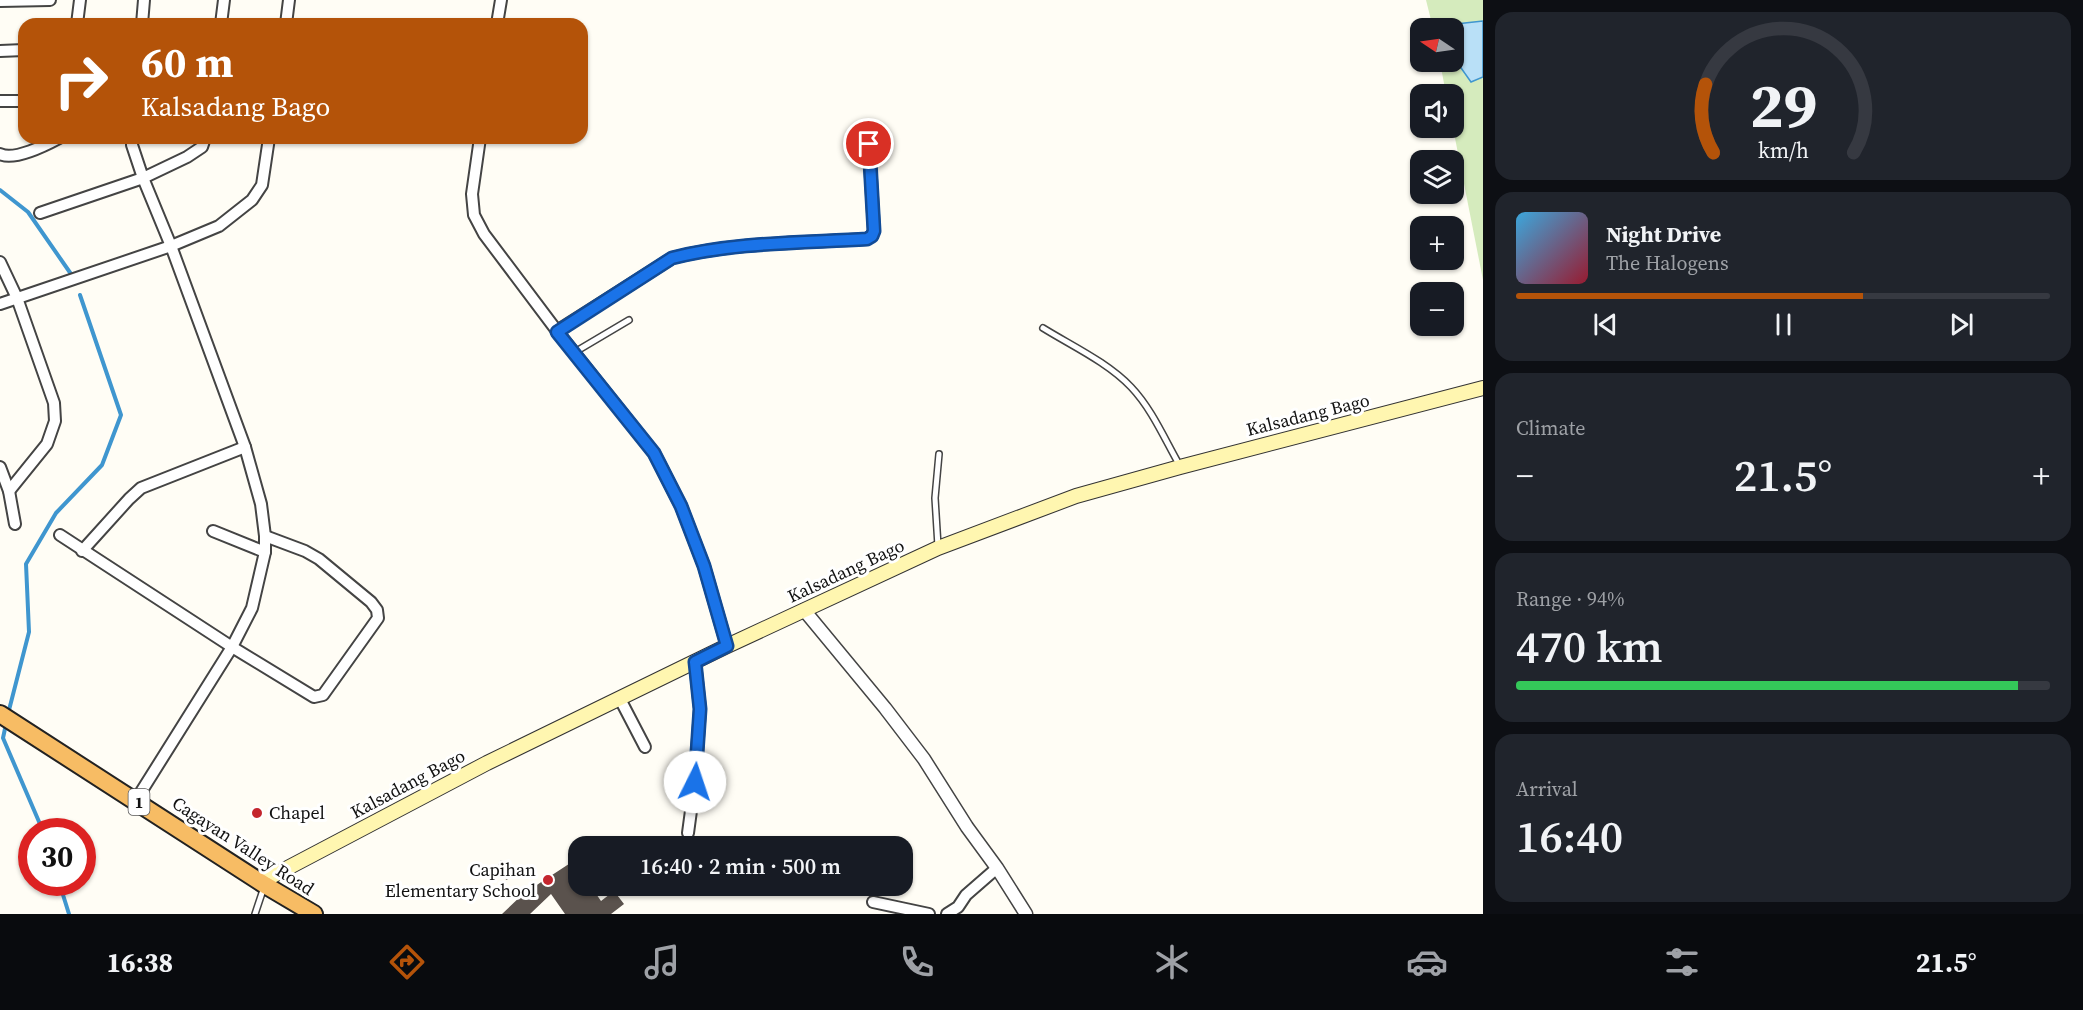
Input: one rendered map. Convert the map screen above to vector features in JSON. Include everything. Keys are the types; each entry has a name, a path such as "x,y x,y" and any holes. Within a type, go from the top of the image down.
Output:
{"highway":[{"name":"Cagayan Valley Road","path":"0,714 263,884 314,914"}],"main road":[{"name":"Kalsadang Bago","path":"263,884 487,763 727,646 938,548 1066,500 1180,466 1483,388"}],"street":[{"path":"0,1 50,0"},
{"path":"78,18 80,0"},
{"path":"142,18 144,0"},
{"path":"222,18 224,0"},
{"path":"287,18 289,0"},
{"path":"498,18 501,0"},
{"path":"0,51 18,51"},
{"path":"0,101 18,101"},
{"path":"0,154 16,155 44,144"},
{"path":"132,144 245,447 261,504 265,536 265,552 252,608 232,647 136,800"},
{"path":"40,213 143,178 187,157 203,144"},
{"path":"0,304 171,246 219,226 252,200 262,185 268,144"},
{"path":"479,144 472,194 474,215 484,234 557,332 654,453 681,506 700,556 727,646"},
{"path":"557,332 672,258 748,246 867,239 872,236 874,231 869,144"},
{"path":"0,261 17,298 54,402 55,421 47,444 9,491"},
{"path":"82,551 141,488 245,447"},
{"path":"0,466 9,491 15,524"},
{"path":"213,531 265,552"},
{"path":"60,535 232,647 314,697 323,695 378,618 377,610 319,559 265,536"},
{"path":"804,610 924,759 1026,914"},
{"path":"688,834 695,782 700,709 695,662"},
{"path":"620,699 645,747"},
{"path":"947,914 958,907 966,895 997,868"},
{"path":"873,902 929,914"}],"lane":[{"path":"575,352 629,320"},
{"path":"1043,328 1117,374 1133,389 1180,466"},
{"path":"938,548 935,498 939,454"},
{"path":"255,914 263,884"}],"green space":[{"path":"1426,0 1483,0 1483,280 1464,184 1464,150 1457,150 1455,138 1464,138 1464,84 1444,84 1442,72 1464,72 1464,18 1430,18"}],"water":[{"path":"1483,21 1483,77 1471,82 1464,72 1464,23"}],"building":[{"path":"501,860 514,868 507,880 494,872"},
{"path":"568,865 568,896 598,896 601,901 608,896 618,896 624,904 611,914 565,914 551,894 530,914 502,914 523,894"}],"waterway":[{"path":"0,190 28,212 71,274"},
{"path":"8,714 29,632 26,564 56,513 102,465 121,415 80,295"},
{"path":"6,724 3,738 37,818"},
{"path":"63,896 69,914"}],"place":[{"name":"Chapel","path":"257,813"},
{"name":"Capihan Elementary School","path":"548,880"}],"route":[{"path":"695,782 700,709 695,662 727,646 704,566 681,506 654,453 557,332 672,258 748,246 867,239 872,236 874,231 869,144"}]}
